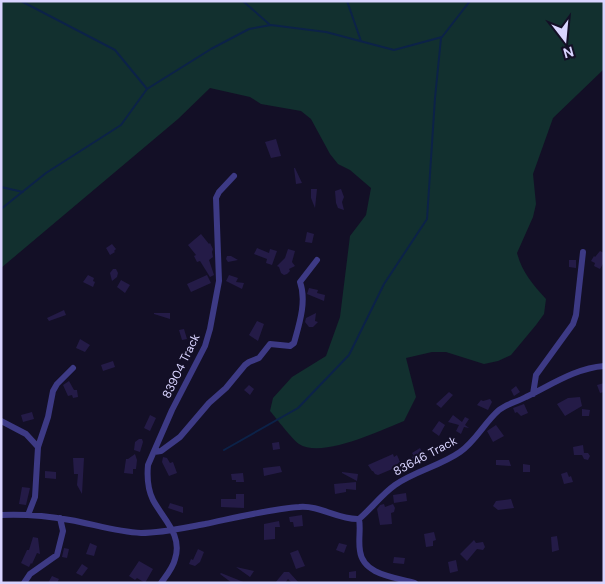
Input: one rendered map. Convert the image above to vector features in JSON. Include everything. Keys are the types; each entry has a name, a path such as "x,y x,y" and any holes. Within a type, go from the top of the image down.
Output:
{"street":[{"name":"83904 Track","path":"173,531 170,523 153,499 148,471 172,410 205,346 210,329 219,275 216,198 234,176"},
{"path":"533,394 536,375 573,324 576,315 583,252"},
{"path":"154,452 161,451 180,436 226,388 245,365 259,358 268,346 273,344 292,345 301,312 302,288 300,282 317,260"},
{"path":"533,394 546,386 586,369 604,366"},
{"path":"28,515 35,497 38,446 55,388 73,368"},
{"name":"83646 Track","path":"358,519 380,496 396,484 461,451 498,410 533,394"},
{"path":"1,421 26,434 38,446"},
{"path":"1,515 60,518 139,533 173,531 212,522 300,507 316,508 351,519 358,519 360,554 364,564 374,571 415,583"},
{"path":"24,583 30,574 57,555 64,531 60,518"},
{"path":"161,583 175,560 177,549 173,531"}],"green space":[{"path":"1,1 604,1 604,69 553,118 533,174 536,204 533,217 517,253 528,278 546,299 544,314 511,355 498,361 484,364 446,352 432,352 406,358 416,397 404,421 336,446 309,448 299,444 270,411 273,398 292,377 326,356 340,317 350,236 366,215 371,188 350,170 338,164 330,154 311,119 301,111 261,104 250,97 210,88 178,119 1,268"}],"building":[{"path":"276,139 281,156 271,158 265,142"},
{"path":"295,168 302,183 296,184"},
{"path":"311,189 317,189 315,208 311,198"},
{"path":"341,189 344,197 342,202 344,210 338,208 336,203 335,191"},
{"path":"307,232 314,234 312,243 305,242"},
{"path":"201,234 213,249 213,257 209,260 214,275 210,277 200,261 197,262 194,256 196,255 188,245"},
{"path":"112,244 116,249 110,255 106,248"},
{"path":"257,248 269,253 270,249 277,251 272,265 266,263 267,259 254,254"},
{"path":"288,249 295,251 292,262 295,266 284,275 277,266 285,258"},
{"path":"600,251 604,253 604,262 600,269 594,266 595,263 591,261"},
{"path":"227,256 231,256 238,260 228,262"},
{"path":"569,260 576,260 576,268 569,267"},
{"path":"113,269 116,269 118,273 117,277 112,281 110,273"},
{"path":"88,275 94,278 93,287 83,282"},
{"path":"207,275 211,283 191,292 187,284"},
{"path":"229,275 238,278 236,282 244,283 242,289 226,281"},
{"path":"121,280 130,285 125,293 117,287"},
{"path":"309,288 318,290 317,293 325,295 324,301 307,294"},
{"path":"64,310 66,315 49,321 47,318"},
{"path":"170,313 170,319 154,314"},
{"path":"316,313 315,321 318,322 313,327 309,327 305,322 306,318"},
{"path":"257,321 264,324 258,341 249,335"},
{"path":"184,329 187,339 182,340 179,330"},
{"path":"80,339 90,345 85,352 76,348"},
{"path":"113,361 115,367 103,371 101,365"},
{"path":"69,381 74,390 77,390 78,397 68,396 63,385"},
{"path":"604,383 604,392 600,393 597,385"},
{"path":"249,385 254,389 250,395 244,390"},
{"path":"516,386 520,392 514,396 511,390"},
{"path":"449,392 453,395 441,408 436,404"},
{"path":"580,397 582,406 565,416 557,404 568,398"},
{"path":"490,399 492,402 488,410 477,405 481,400"},
{"path":"524,404 528,413 521,416 517,412 515,413 513,408"},
{"path":"582,409 590,410 589,416 582,416"},
{"path":"32,412 34,419 23,422 21,415"},
{"path":"150,415 156,418 150,431 144,428"},
{"path":"453,415 462,422 465,417 469,419 465,425 469,428 464,427 461,434 456,431 459,425 448,422"},
{"path":"439,421 445,425 439,436 432,431"},
{"path":"496,425 504,436 493,442 487,431"},
{"path":"142,439 143,442 140,452 134,450 135,442"},
{"path":"279,442 280,449 273,450 272,443"},
{"path":"583,445 584,453 588,453 590,456 588,460 584,459 582,455 574,455 573,447"},
{"path":"420,448 425,457 415,463 412,453"},
{"path":"135,454 137,460 136,469 133,469 133,474 124,473 126,459"},
{"path":"393,454 394,457 397,455 400,462 396,465 397,467 378,475 368,465"},
{"path":"163,457 167,458 170,463 173,462 177,473 169,476 162,462"},
{"path":"73,458 84,458 82,494 77,485 78,474 74,474"},
{"path":"496,460 509,460 511,466 496,465"},
{"path":"523,464 530,465 530,472 523,472"},
{"path":"280,466 282,472 264,476 263,468"},
{"path":"45,471 56,472 56,479 45,478"},
{"path":"567,472 573,482 564,484 561,474"},
{"path":"243,473 244,482 232,480 231,474"},
{"path":"342,473 358,474 357,481"},
{"path":"356,482 356,490 346,489 346,492 335,494 334,484"},
{"path":"22,487 30,488 26,505 19,504"},
{"path":"406,493 407,501 394,503 393,495"},
{"path":"236,494 244,494 244,508 221,507 221,499 236,499"},
{"path":"511,499 514,508 498,510 493,506 496,501"},
{"path":"170,503 183,507 183,513 168,508"},
{"path":"384,504 385,507 393,504 395,508 394,512 391,513 392,524 380,525 377,509 380,505"},
{"path":"302,515 303,526 294,527 289,517"},
{"path":"279,521 280,527 275,527 275,539 264,540 264,524"},
{"path":"434,532 436,540 433,541 433,546 426,547 424,534"},
{"path":"557,536 559,550 552,552 551,537"},
{"path":"33,537 38,538 40,554 37,553 29,567 21,563 27,550 29,550"},
{"path":"474,540 476,543 483,542 485,547 483,550 477,549 467,561 460,554"},
{"path":"90,543 97,546 94,556 86,554"},
{"path":"339,543 347,545 344,553 336,550"},
{"path":"64,548 69,549 67,558 62,557"},
{"path":"198,549 204,552 200,562 195,566 189,564 191,559 193,560"},
{"path":"298,550 305,566 296,569 290,553"},
{"path":"394,557 405,558 404,564 393,563"},
{"path":"456,560 458,571 450,573 448,562"},
{"path":"139,561 153,569 145,583 129,576"},
{"path":"82,564 88,568 82,576 76,573"},
{"path":"236,567 254,571 250,577"},
{"path":"356,571 356,578 349,578 349,572"},
{"path":"284,572 289,572 299,583 292,583 288,579 285,583 275,583"},
{"path":"221,573 246,583 232,583"},
{"path":"52,576 59,579 57,583 48,583"}],"waterway":[{"path":"21,1 115,50 147,89"},
{"path":"243,1 269,24"},
{"path":"347,1 361,41"},
{"path":"1,209 46,173 121,125 147,89 211,49 249,29 271,25 326,32 394,50 442,37 470,1"},
{"path":"224,450 298,408 349,355 384,284 427,219 441,38"},
{"path":"1,187 23,192"}]}
